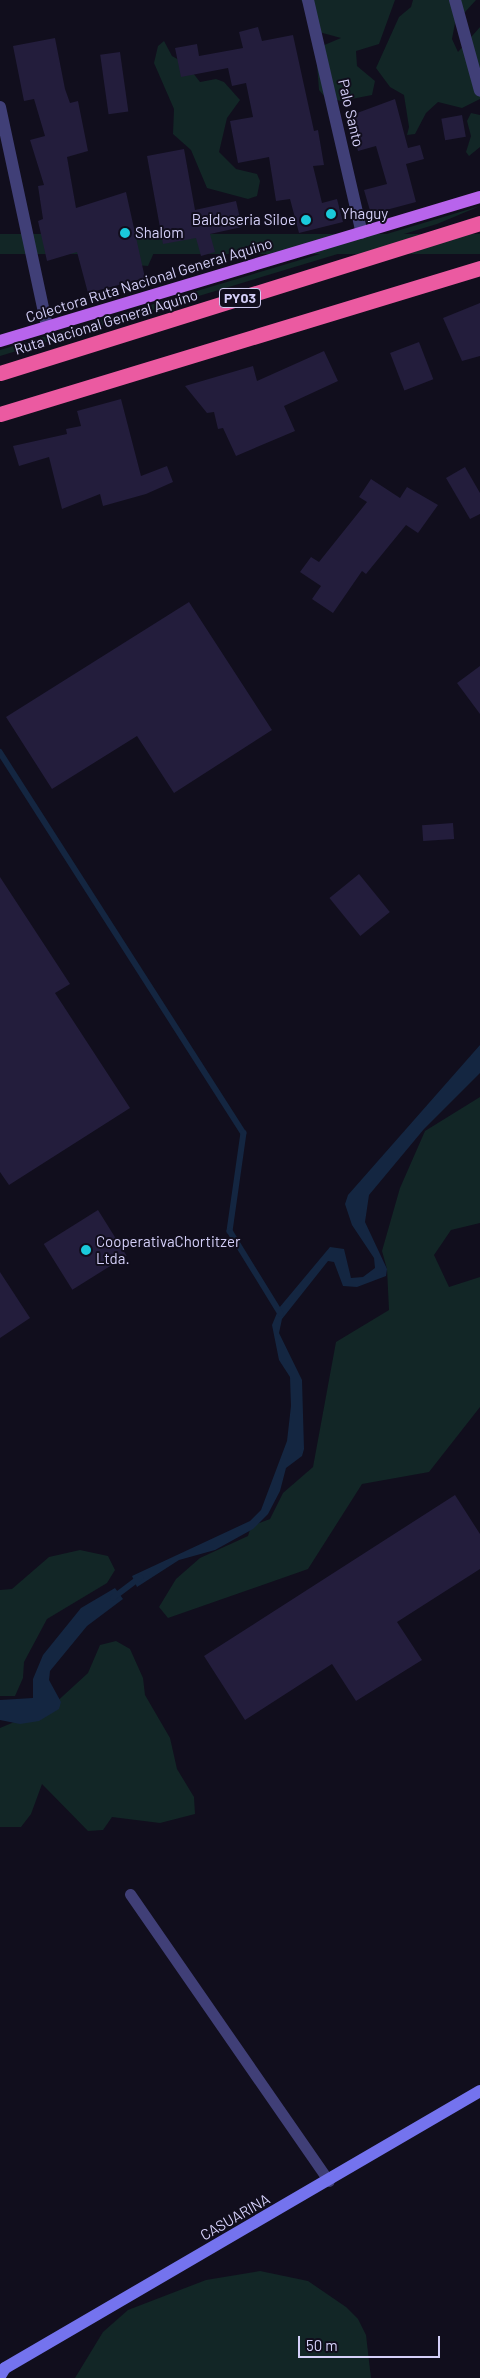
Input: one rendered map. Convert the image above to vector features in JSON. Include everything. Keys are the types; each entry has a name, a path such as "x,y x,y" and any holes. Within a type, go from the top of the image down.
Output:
{"highway":[{"name":"Ruta Nacional General Aquino","path":"0,373 480,223"},
{"path":"0,414 480,268"}],"main road":[{"name":"Colectora Ruta Nacional General Aquino","path":"0,342 480,197"}],"street":[{"name":"Palo Santo","path":"308,0 362,233"},
{"path":"455,0 480,91"},
{"path":"0,107 46,327"},
{"name":"CASUARINA","path":"2,2371 480,2091"}],"lane":[{"path":"130,1894 328,2181"}],"green space":[{"path":"301,0 395,0 379,44 356,51 357,66 375,81 372,95 341,101 325,97 319,90 317,65 322,46 341,38 319,32"},
{"path":"413,0 476,0 455,23 452,39 458,52 480,27 480,99 462,108 438,102 426,113 415,134 407,135 409,127 404,95 390,87 376,68 399,17 411,7"},
{"path":"164,41 172,56 186,64 200,82 216,79 224,82 240,100 227,118 219,152 236,169 257,174 260,181 257,196 248,199 207,188 191,150 173,134 174,109 154,63 158,46"},
{"path":"471,113 480,115 480,147 469,156 466,152 471,136 467,121"},
{"path":"480,206 437,224 0,356 0,350"},
{"path":"134,233 153,240 156,248 148,266 135,265"},
{"path":"0,234 480,234 480,254 0,254"},
{"path":"480,1097 480,1223 451,1230 434,1255 449,1287 480,1277 480,1407 429,1472 362,1484 308,1569 168,1618 159,1607 176,1579 200,1558 248,1536 251,1526 270,1519 283,1493 313,1467 336,1342 389,1310 387,1269 382,1251 400,1188 425,1131"},
{"path":"80,1550 108,1556 115,1570 107,1583 47,1619 24,1662 23,1678 15,1696 0,1696 0,1590 12,1589 49,1557"},
{"path":"116,1641 130,1649 143,1678 145,1695 170,1738 177,1769 194,1797 195,1814 160,1823 112,1817 103,1830 88,1831 42,1784 31,1814 21,1827 0,1827 0,1728 52,1706 88,1673 100,1645"},
{"path":"260,2271 308,2281 346,2307 358,2319 366,2335 371,2378 75,2378 103,2332 128,2310 206,2280"}],"water":[{"path":"480,1045 480,1073 424,1129 369,1195 365,1222 387,1269 386,1276 357,1287 343,1286 334,1262 328,1261 282,1319 279,1333 302,1380 304,1449 302,1456 286,1468 280,1491 268,1514 253,1529 215,1550 179,1560 137,1587 132,1576 250,1521 261,1510 287,1441 291,1406 290,1377 279,1360 272,1325 279,1308 330,1247 344,1249 351,1278 363,1277 375,1268 374,1258 352,1225 345,1204 348,1195"},
{"path":"115,1588 123,1599 87,1626 50,1671 49,1680 61,1702 59,1709 39,1721 20,1724 0,1720 0,1700 33,1698 33,1679 43,1655 81,1608"}],"building":[{"path":"258,27 262,41 293,35 314,131 318,130 324,165 313,166 322,203 337,199 343,222 299,233 290,199 276,201 269,157 238,163 230,121 253,117 246,83 232,86 228,68 181,77 175,48 197,44 199,56 243,48 239,32"},
{"path":"55,38 65,89 70,103 78,101 88,151 67,157 76,208 126,192 145,278 88,293 77,252 47,261 38,221 43,219 38,186 44,185 30,140 45,136 34,99 24,101 13,46"},
{"path":"120,52 128,111 109,114 100,55"},
{"path":"395,99 408,148 420,145 424,159 406,164 416,202 371,214 364,190 387,184 376,146 358,151 349,116"},
{"path":"462,115 466,137 445,140 441,119"},
{"path":"184,149 195,210 236,201 242,227 210,234 215,252 201,256 196,238 163,244 147,156"},
{"path":"480,303 480,356 462,361 443,318"},
{"path":"419,342 433,379 404,390 390,353"},
{"path":"324,351 338,381 284,406 295,431 236,456 223,428 218,429 214,412 207,413 185,386 253,366 257,381"},
{"path":"121,399 141,476 167,466 173,482 146,494 103,506 100,494 62,509 49,457 19,466 13,446 67,434 66,429 81,426 77,411"},
{"path":"465,467 480,493 480,514 470,519 446,478"},
{"path":"371,479 400,498 407,487 438,505 418,533 406,525 366,574 362,571 333,613 312,599 321,586 300,572 311,557 319,562 367,502 359,497"},
{"path":"189,602 272,730 174,793 137,736 52,789 6,717"},
{"path":"480,666 480,714 457,683"},
{"path":"453,823 454,839 423,841 422,825"},
{"path":"359,874 390,912 360,936 329,898"},
{"path":"0,877 70,984 55,993 130,1108 9,1185 0,1172"},
{"name":"CooperativaChortitzer Ltda.","path":"98,1210 127,1256 72,1290 44,1244"},
{"path":"0,1272 30,1318 0,1338"},
{"path":"455,1495 480,1534 480,1569 397,1622 422,1660 356,1701 332,1664 245,1720 204,1656"}],"waterway":[{"path":"0,752 244,1133 230,1231 281,1314"},
{"path":"113,1598 140,1578"}],"place":[{"name":"Yhaguy","path":"331,214"},
{"name":"Baldoseria Siloe","path":"306,220"},
{"name":"Shalom","path":"125,233"},
{"name":"CooperativaChortitzer Ltda.","path":"86,1250"}]}
